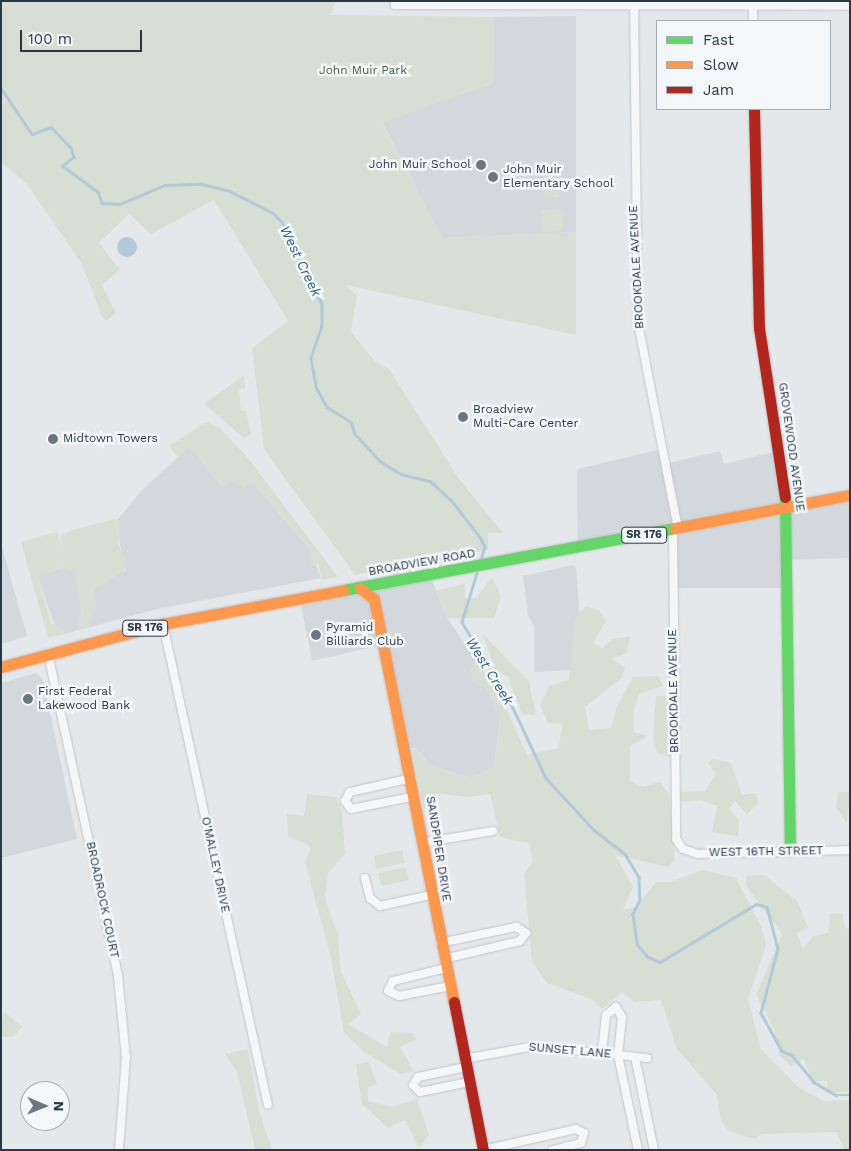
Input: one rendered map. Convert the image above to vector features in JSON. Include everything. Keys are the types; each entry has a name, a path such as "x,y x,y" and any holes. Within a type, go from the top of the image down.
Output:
{"street":[{"path":"395,3 850,6"},
{"name":"BROOKDALE AVENUE","path":"634,4 638,323 675,530 676,839 683,849"},
{"path":"753,4 753,20"},
{"name":"GROVEWOOD AVENUE","path":"754,110 759,328 787,507 790,851"},
{"name":"BROADVIEW ROAD","path":"1,667 163,624 675,530 850,495"},
{"name":"SANDPIPER DRIVE","path":"360,588 374,599 416,796 430,895 483,1150"},
{"name":"O'MALLEY DRIVE","path":"163,624 268,1106"},
{"name":"BROADROCK COURT","path":"48,654 118,976 126,1057 118,1150"},
{"path":"412,778 350,792 345,801 352,809 416,796"},
{"path":"422,843 493,831"},
{"name":"WEST 16TH STREET","path":"683,849 698,854 850,850"},
{"path":"365,878 370,898 380,906 430,895"},
{"path":"440,943 516,927 526,933 520,941 393,981 388,991 399,996 450,986"},
{"path":"602,1053 606,1015 613,1007 622,1017 618,1055 638,1150"},
{"name":"SUNSET LANE","path":"470,1082 420,1092 413,1085 418,1077 534,1046 647,1058"},
{"path":"635,1057 654,1150"},
{"path":"483,1150 576,1129 584,1133 581,1143 552,1150"}],"shaded area":[{"name":"John Muir Elementary School","path":"576,16 576,232 442,238 382,122 493,83 494,17"},
{"path":"190,446 222,487 230,480 252,482 310,549 321,578 157,609 68,633 56,629 37,575 73,565 126,571 115,523 141,491"},
{"path":"662,449 665,464 720,451 724,464 777,451 787,507 850,495 850,558 788,560 788,588 673,588 672,530 578,548 577,469"},
{"path":"1,544 27,636 1,644"},
{"path":"572,565 576,567 580,619 578,670 534,672 534,626 528,615 523,576"},
{"path":"432,580 447,618 478,662 470,670 486,688 500,719 494,767 471,778 430,765 416,748 400,749 377,646 312,661 301,605"},
{"path":"36,673 43,679 77,839 1,858 1,683"}],"green space":[{"name":"John Muir Park","path":"1,1 336,1 330,15 494,17 493,83 382,123 442,238 576,232 576,335 346,285 357,296 351,332 375,361 389,369 459,479 503,533 488,533 488,550 355,575 264,449 252,348 288,321 214,200 151,234 129,214 99,243 120,270 102,285 116,313 106,321 102,317 82,264 26,183 1,162"},
{"path":"544,163 559,163 559,197 544,197"},
{"path":"561,209 564,226 560,231 542,232 541,210"},
{"path":"244,375 245,388 239,389 241,411 246,410 251,434 244,438 204,404"},
{"path":"206,422 220,428 248,458 338,577 322,580 318,564 311,565 310,549 252,482 245,488 230,480 222,487 190,447 178,457 169,446"},
{"path":"113,519 120,521 118,543 128,568 94,590 96,605 88,627 78,630 81,612 75,572 65,567 37,575 51,623 68,633 48,638 21,542 57,532 62,547 61,536 70,531"},
{"path":"492,577 501,597 494,618 447,618 436,591 465,583 465,599 476,598"},
{"path":"586,606 600,611 606,621 593,643 602,648 613,639 630,636 627,653 612,659 625,668 622,678 585,707 589,730 611,728 617,706 633,677 658,676 663,686 639,694 634,708 634,732 648,736 630,746 630,781 642,787 660,782 669,793 675,860 667,867 615,855 633,887 623,910 636,907 656,882 670,882 703,870 736,878 761,926 766,945 748,999 761,1049 798,1087 824,1101 850,1100 850,1150 845,1150 836,1132 762,1134 754,1139 729,1131 721,1121 717,1095 677,1049 661,1000 634,1002 622,992 602,1009 591,999 547,983 532,962 524,874 533,861 529,843 500,837 490,794 468,797 436,793 433,804 424,809 412,752 416,748 430,765 471,778 494,767 500,719 486,688 472,681 470,670 478,662 501,696 527,755 558,748 563,724 548,723 540,706 549,686 569,680 575,619"},
{"path":"483,634 529,681 536,715 522,714 508,677 495,670"},
{"path":"656,696 666,696 678,727 669,757 657,753 653,737"},
{"path":"713,759 731,763 742,795 756,793 758,804 747,814 735,801 729,809 739,820 738,836 712,832 717,806 701,800 681,802 680,792 705,791 716,774 708,763"},
{"path":"838,792 850,792 847,824 836,807"},
{"path":"307,794 337,797 342,810 345,854 328,873 325,898 338,935 341,972 361,1014 348,1024 387,1047 390,1032 412,1033 417,1039 400,1047 414,1071 401,1074 364,1052 344,1033 331,958 305,862 311,847 288,836 287,814 304,816"},
{"path":"402,850 405,863 376,869 374,856"},
{"path":"406,867 409,880 381,886 378,873"},
{"path":"764,875 798,902 808,928 797,933 803,949 813,936 828,933 830,914 843,913 845,929 850,926 848,1092 826,1093 828,1081 812,1081 804,1059 791,1066 779,1055 775,1031 756,995 782,934 746,886 746,876"},
{"path":"4,1011 22,1027 13,1037 1,1037"},
{"path":"248,1049 259,1111 272,1150 255,1150 237,1072 225,1054"},
{"path":"369,1062 377,1084 368,1087 368,1101 392,1107 417,1099 429,1135 419,1148 405,1120 388,1128 362,1104 356,1064"}],"water":[{"path":"127,237 134,240 137,247 134,254 127,257 120,254 117,247 120,240"}],"waterway":[{"name":"West Creek","path":"1,88 32,134 51,127 71,148 74,157 63,166 98,192 102,203 120,204 165,185 202,184 230,191 273,213 282,222 322,304 322,326 311,358 316,387 327,407 351,422 355,434 380,461 401,474 430,481 452,501 480,537 485,547 481,560"},
{"name":"West Creek","path":"478,570 462,622 514,710 546,778 593,829 625,854 639,877 640,900 633,914 637,944 648,957 660,962 756,904 767,907 778,949 761,1013 782,1051 792,1055 814,1082 836,1095 850,1095"}],"traffic: fast":[{"path":"785,497 790,851"},
{"path":"344,590 675,528"}],"traffic: slow":[{"path":"675,528 850,495"},
{"path":"360,588 374,599 454,1002"},
{"path":"1,667 163,624 344,590"}],"traffic: jam":[{"path":"754,110 759,328 785,497"},
{"path":"454,1002 483,1150"}],"place":[{"name":"John Muir School","path":"481,165"},
{"name":"John Muir Elementary School","path":"493,177"},
{"name":"Broadview Multi-Care Center","path":"463,417"},
{"name":"Midtown Towers","path":"53,439"},
{"name":"Pyramid Billiards Club","path":"316,635"},
{"name":"First Federal Lakewood Bank","path":"28,699"}]}
